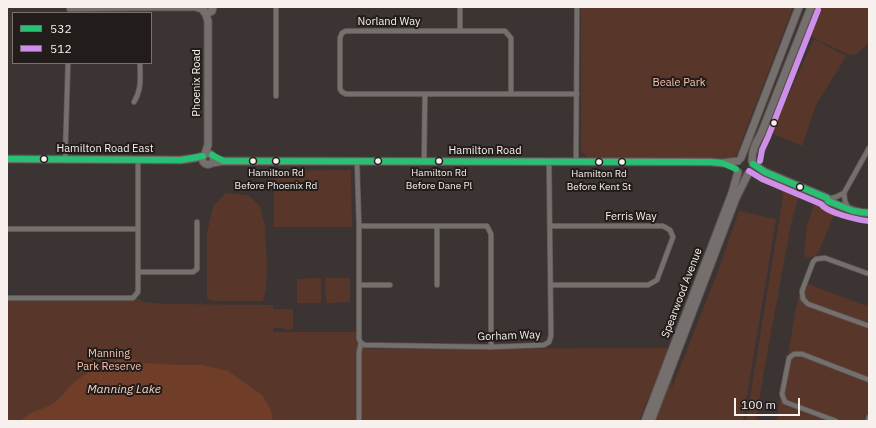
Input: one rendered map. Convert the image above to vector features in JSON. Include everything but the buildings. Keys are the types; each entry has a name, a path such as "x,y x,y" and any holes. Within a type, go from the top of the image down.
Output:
{"main road":[{"path":"752,168 743,175 737,171 736,163 739,159 798,7"},
{"name":"Spearwood Avenue","path":"650,421 736,198 752,168 754,146 761,134 811,7"},
{"name":"Phoenix Road","path":"207,10 207,156 214,160 212,163"},
{"name":"Hamilton Road","path":"207,156 224,161"},
{"name":"Hamilton Road East","path":"7,160 138,161 207,156"},
{"path":"739,159 743,157 748,158 752,168"},
{"name":"Hamilton Road","path":"212,163 224,161 722,163 739,159"},
{"name":"Hamilton Road East","path":"7,163 65,161"},
{"name":"Hamilton Road","path":"722,163 737,171"},
{"path":"752,168 847,205 859,209 869,210"},
{"name":"Spearwood Avenue","path":"645,421 732,193 737,171"},
{"path":"829,198 828,200 853,211 869,213"}],"street":[{"path":"276,7 276,96"},
{"path":"460,7 460,31"},
{"path":"576,7 576,162"},
{"path":"69,10 140,11 196,8 207,10"},
{"name":"Norland Way","path":"511,94 511,38 505,32 346,30 342,33 340,38 340,89 346,94 425,94 511,94 577,94"},
{"path":"65,161 68,64"},
{"path":"134,102 138,96 140,88 140,64"},
{"path":"424,162 425,94"},
{"path":"829,198 836,197 844,193 869,148"},
{"path":"7,298 133,298 138,292 138,161"},
{"path":"357,162 359,226 359,339 361,343 359,352 359,421"},
{"name":"Gorham Way","path":"361,343 366,345 491,347 544,345 549,342 551,336 550,162"},
{"path":"844,193 847,205"},
{"path":"138,272 193,272 197,269 197,222"},
{"path":"359,226 487,226 491,234 491,347"},
{"path":"437,226 437,285"},
{"name":"Ferris Way","path":"550,226 663,226 670,230 673,236 657,280 648,285 551,285"},
{"path":"7,229 138,229"},
{"path":"869,274 825,258 816,259 813,262 802,291 803,299 808,304 869,326"},
{"path":"359,285 390,285"},
{"path":"836,421 785,402 782,394 789,358 794,354 802,354 869,380"},
{"path":"868,421 869,417"}],"green space":[{"name":"Beale Park","path":"581,7 793,7 738,154 727,160 587,157 581,151"},
{"path":"819,7 869,7 869,42 857,54 849,55 808,35"},
{"path":"814,39 846,56 816,105 802,146 771,133"},
{"path":"351,170 352,227 274,227 274,171"},
{"path":"759,175 800,192 791,224 756,421 746,421 783,197 781,189 778,186 771,182 758,179"},
{"path":"226,193 248,195 260,206 265,227 267,265 266,290 263,301 213,301 207,298 207,234 213,206"},
{"path":"816,199 857,217 833,217 819,251 816,255 809,258 804,256 807,225"},
{"path":"739,211 776,219 743,421 653,421 706,286 673,377 671,390 717,274"},
{"path":"321,278 321,303 297,303 297,279"},
{"path":"325,278 350,278 350,302 326,303"},
{"path":"803,282 869,307 869,421 777,421 796,308"},
{"name":"Manning Park Reserve","path":"140,299 143,302 165,304 273,305 273,309 293,309 293,329 283,329 283,327 273,328 273,332 356,332 356,341 368,349 669,348 639,421 7,421 7,301"}],"water":[{"name":"Manning Lake","path":"130,357 141,363 202,365 228,371 262,395 270,408 273,421 21,421 32,413 53,404 72,384 85,374 114,361"}],"transit line":[{"name":"512","path":"760,161 762,150 818,10"},
{"name":"532","path":"212,155 224,161 710,162 722,163 736,169"},
{"name":"532","path":"7,159 181,160 203,156"},
{"name":"532","path":"753,164 765,172 827,198 828,201 853,211 869,213"},
{"name":"512","path":"749,171 762,179 821,204 836,213 851,218 869,221"}],"place":[{"name":"Hamilton Rd Before Phoenix Rd","path":"276,161"},
{"name":"Hamilton Rd Before Dane Pl","path":"439,161"},
{"name":"Hamilton Rd Before Kent St","path":"599,162"}]}
